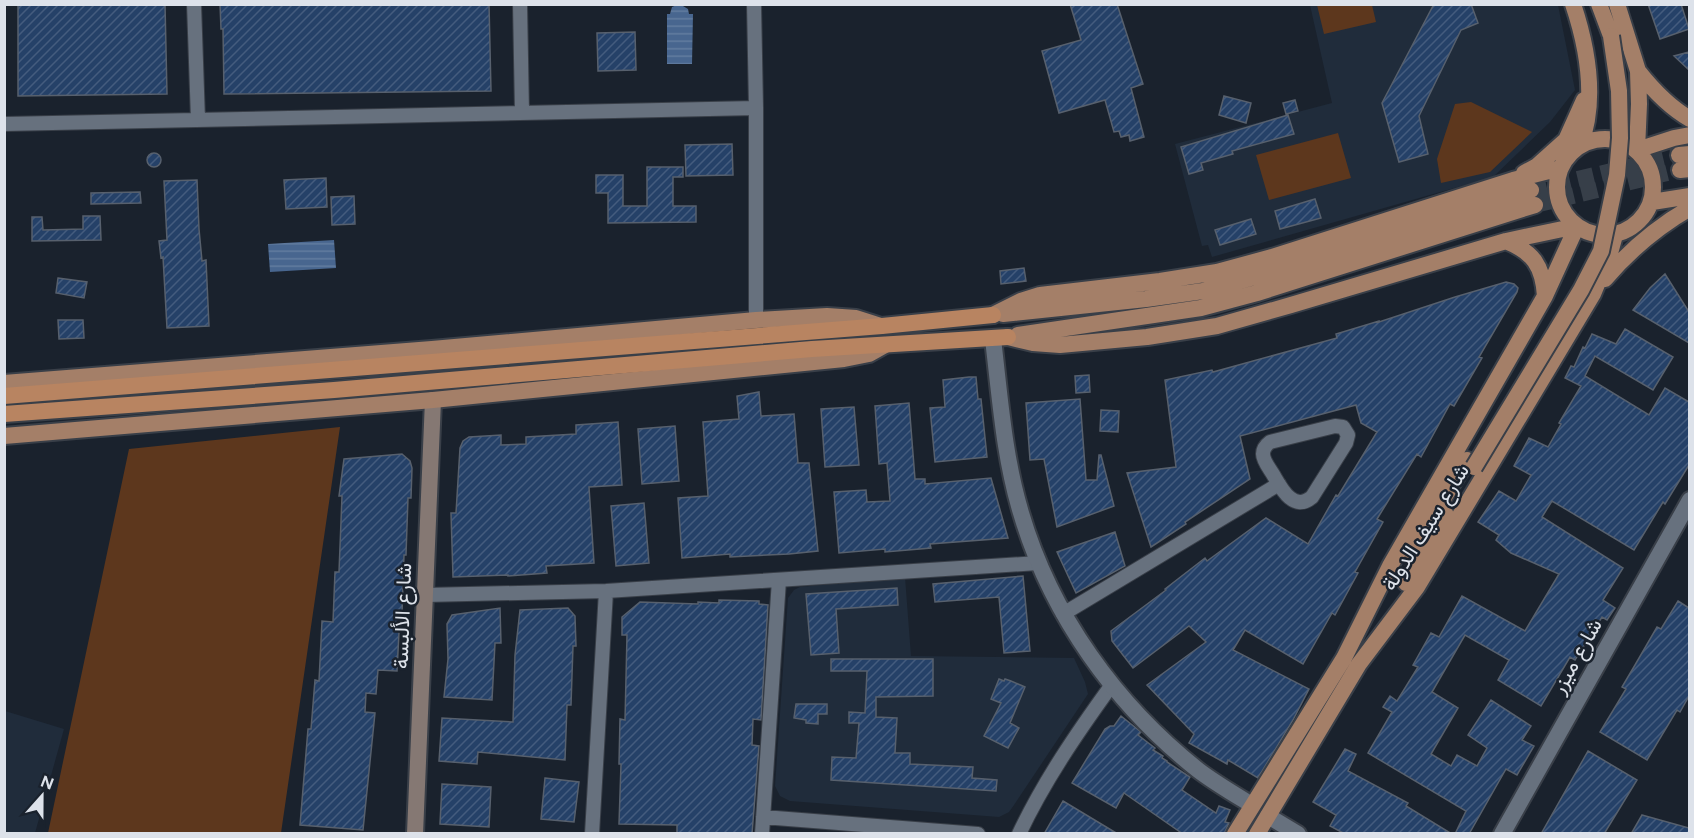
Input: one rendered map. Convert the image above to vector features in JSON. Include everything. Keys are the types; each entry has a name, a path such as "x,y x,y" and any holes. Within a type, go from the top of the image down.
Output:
{"highway":[{"path":"4,396 882,326 993,315"},
{"path":"4,414 346,389 812,349 1000,338"}],"main road":[{"path":"1573,4 1579,21 1587,62 1589,87 1585,132 1580,146"},
{"path":"1591,4 1606,36"},
{"path":"1351,661 1575,285 1593,247 1604,209 1610,172 1612,135 1606,36 1599,4"},
{"path":"1617,4 1638,71 1637,150"},
{"path":"1638,71 1658,95 1689,119"},
{"path":"1514,180 1536,166 1566,140 1589,87"},
{"path":"1637,150 1689,135"},
{"path":"1609,139 1627,144 1637,150 1646,161 1652,174 1654,188 1652,202 1646,214 1627,231 1615,235 1595,234 1577,226 1563,210 1558,200 1557,179 1561,168 1572,152 1591,141 1609,139"},
{"path":"993,315 1021,301 1040,295 1217,272 1272,257 1514,180 1561,168"},
{"path":"1652,202 1689,196"},
{"path":"993,315 1203,291 1533,198 1257,293 1201,308 1000,338"},
{"path":"1593,294 1620,261 1644,240 1689,208"},
{"path":"1000,338 1060,345 1147,337 1217,326 1292,306 1506,241 1577,226"},
{"name":"شارع سيف الدولة","path":"1257,834 1351,661 1390,566 1545,296 1577,226"},
{"name":"شارع سيف الدولة","path":"1235,834 1251,805 1351,661 1417,587 1593,294 1615,235"},
{"path":"1506,241 1519,246 1531,255 1544,281 1545,296"},
{"path":"4,383 444,348 756,320 828,316 856,318 882,326"},
{"path":"4,436 433,400 844,359 868,354 885,345"},
{"name":"شارع الألبسة","path":"416,834 433,400"}],"street":[{"path":"194,4 198,120"},
{"path":"519,4 522,113"},
{"path":"754,4 756,320"},
{"path":"4,124 756,108"},
{"path":"1000,338 1008,461 1020,513 1038,563 1063,614 1111,686 1153,731 1192,765 1251,805"},
{"path":"1335,426 1346,430 1348,435 1346,443 1308,501 1298,503 1293,501 1288,498 1279,484 1263,455 1268,444 1335,426"},
{"path":"1063,614 1279,484"},
{"name":"شارع ميزر","path":"1502,834 1689,500"},
{"path":"425,595 606,591 1038,563"},
{"path":"762,834 779,580"},
{"path":"592,834 606,591"},
{"path":"1019,834 1035,800 1074,737 1111,686"},
{"path":"1268,816 1298,834"},
{"path":"763,817 978,834"}],"shaded area":[{"path":"1310,5 1558,5 1575,90 1550,122 1493,177 1212,257 1208,245 1202,246 1175,144 1332,103"},
{"path":"1317,5 1372,5 1376,22 1324,34"},
{"path":"1471,102 1532,132 1490,172 1441,183 1437,159 1455,104"},
{"path":"1338,133 1351,178 1269,200 1256,155"},
{"path":"340,427 281,833 48,833 129,449"},
{"path":"905,577 911,656 1074,658 1085,682 1088,694 1009,812 999,817 790,801 780,796 775,786 788,598 794,590 800,587"},
{"path":"5,711 64,729 35,833 5,833"}],"water":[{"path":"683,6 688,9 689,14 693,14 692,64 667,64 667,14 670,14 672,7"},
{"path":"334,240 336,268 270,272 268,244"}],"building":[{"path":"18,4 165,4 167,94 18,96"},
{"path":"220,4 489,4 491,91 224,94 223,29 221,29"},
{"path":"1070,4 1117,4 1143,84 1131,88 1144,137 1130,141 1129,135 1121,137 1119,131 1114,132 1105,100 1059,113 1042,51 1081,40"},
{"path":"1434,4 1471,4 1478,23 1461,30 1419,116 1428,154 1399,162 1382,103"},
{"path":"1648,4 1681,4 1689,29 1660,39"},
{"path":"635,32 636,70 598,71 597,33"},
{"path":"1689,52 1689,70 1674,56"},
{"path":"1224,96 1251,103 1246,123 1219,115"},
{"path":"1295,100 1298,111 1286,114 1283,103"},
{"path":"1288,115 1294,134 1232,151 1233,154 1201,163 1203,170 1189,174 1181,147"},
{"path":"732,144 733,175 686,176 685,145"},
{"path":"151,153 157,153 161,160 157,167 151,167 147,163 147,157"},
{"path":"647,167 683,167 683,177 673,177 673,206 696,206 696,222 608,223 608,193 596,193 596,175 623,175 623,206 647,206"},
{"path":"326,178 327,207 286,209 284,180"},
{"path":"197,180 202,261 206,260 209,326 167,328 163,257 161,258 159,241 167,240 164,181"},
{"path":"140,192 141,203 91,204 91,193"},
{"path":"354,196 355,224 332,225 331,197"},
{"path":"1315,199 1321,218 1280,229 1275,211"},
{"path":"83,216 100,216 101,240 32,241 32,217 42,217 43,230 83,229"},
{"path":"1251,219 1256,234 1220,245 1215,230"},
{"path":"1024,268 1026,281 1001,284 1000,271"},
{"path":"1665,274 1689,312 1689,343 1633,310 1650,288"},
{"path":"58,278 87,282 84,298 56,293"},
{"path":"1506,282 1514,284 1518,288 1517,292 1479,357 1482,358 1454,406 1450,404 1421,457 1417,454 1377,519 1383,522 1355,572 1358,573 1335,615 1332,613 1303,664 1245,630 1233,650 1309,689 1258,778 1228,760 1227,764 1189,743 1194,734 1147,685 1206,642 1189,626 1133,668 1112,641 1111,631 1205,558 1207,561 1266,518 1308,544 1336,495 1338,496 1377,432 1361,423 1356,405 1240,436 1250,479 1151,547 1127,473 1176,467 1165,380 1212,370 1213,372 1337,338 1336,334"},
{"path":"58,320 83,320 84,338 59,339"},
{"path":"1625,329 1673,357 1653,390 1595,356 1585,376 1649,415 1665,388 1689,402 1689,465 1634,550 1552,501 1542,517 1623,568 1603,600 1615,608 1607,620 1602,617 1575,660 1570,657 1541,706 1498,680 1509,660 1465,635 1432,692 1458,708 1431,754 1451,766 1457,755 1477,766 1487,748 1468,735 1491,700 1531,726 1522,740 1534,746 1517,775 1506,769 1469,834 1455,834 1466,811 1368,753 1392,712 1383,707 1390,696 1397,701 1418,667 1413,665 1431,633 1439,637 1462,596 1525,631 1559,574 1511,553 1496,540 1499,535 1478,522 1499,491 1516,501 1531,475 1514,466 1529,438 1548,447 1581,386 1565,378 1571,366 1574,367 1592,334 1616,344"},
{"path":"1089,375 1090,392 1076,393 1075,376"},
{"path":"976,377 978,399 981,399 987,457 935,462 930,408 945,407 943,380"},
{"path":"759,392 761,416 794,414 798,463 809,463 818,551 682,558 678,498 708,496 703,422 739,419 737,396"},
{"path":"1080,399 1086,480 1097,480 1099,455 1101,455 1114,506 1057,527 1044,459 1030,460 1026,403"},
{"path":"909,403 915,479 925,479 925,484 991,478 1008,538 930,544 931,548 839,553 834,492 866,490 867,502 890,501 887,463 879,464 875,406"},
{"path":"854,407 859,465 825,467 821,409"},
{"path":"1101,410 1119,411 1118,432 1100,431"},
{"path":"618,422 622,485 589,487 594,563 546,566 547,573 453,577 451,513 456,513 460,448 463,441 469,437 501,435 501,445 526,444 526,437 576,434 576,425"},
{"path":"675,426 679,481 642,484 638,429"},
{"path":"402,454 410,461 412,468 397,671 378,670 376,694 366,693 365,712 375,713 363,830 300,825 308,729 311,729 315,680 319,681 322,621 333,622 335,572 339,572 342,496 339,496 344,459"},
{"path":"644,503 649,563 616,566 611,506"},
{"path":"1115,532 1125,566 1076,593 1057,552"},
{"path":"1023,576 1030,651 1004,653 999,597 935,602 933,584"},
{"path":"897,588 898,605 836,609 839,653 811,655 806,594"},
{"path":"719,600 759,601 759,604 768,605 761,720 753,719 752,745 759,746 752,834 677,834 677,825 619,824 620,719 625,720 627,635 622,635 622,617 640,602 698,604 698,602 719,603"},
{"path":"1678,601 1689,608 1689,696 1680,712 1677,710 1647,760 1600,732 1626,689 1622,687 1657,627 1661,629"},
{"path":"500,608 501,643 495,643 492,700 444,697 448,659 447,624 452,615"},
{"path":"568,608 575,616 576,646 573,646 571,705 567,705 565,760 478,752 477,764 439,761 442,718 513,722 515,655 520,610"},
{"path":"831,659 933,659 933,696 876,697 876,717 897,718 895,753 910,753 910,764 973,767 972,778 997,780 996,791 831,780 832,757 856,758 859,723 849,723 849,712 865,713 867,671 831,671"},
{"path":"999,679 1025,687 1010,723 1019,728 1008,748 984,736 1001,703 991,699"},
{"path":"796,704 827,704 827,714 818,714 818,724 806,723 806,720 794,718"},
{"path":"1121,716 1141,732 1138,735 1155,748 1153,750 1163,756 1162,758 1190,777 1182,790 1216,813 1219,806 1230,810 1225,822 1229,823 1224,834 1183,834 1124,793 1116,808 1072,783 1105,729 1114,726"},
{"path":"1345,749 1356,754 1348,771 1408,803 1406,806 1452,834 1345,834 1330,826 1336,815 1313,802"},
{"path":"1588,751 1637,780 1604,834 1541,834"},
{"path":"545,778 579,782 574,822 541,819"},
{"path":"442,784 491,787 489,827 440,824"},
{"path":"1063,801 1118,834 1044,834"},
{"path":"1642,815 1689,828 1689,834 1631,834"}],"tunnel":[{"path":"1531,190 1679,155"},
{"path":"1535,205 1680,170"}]}
